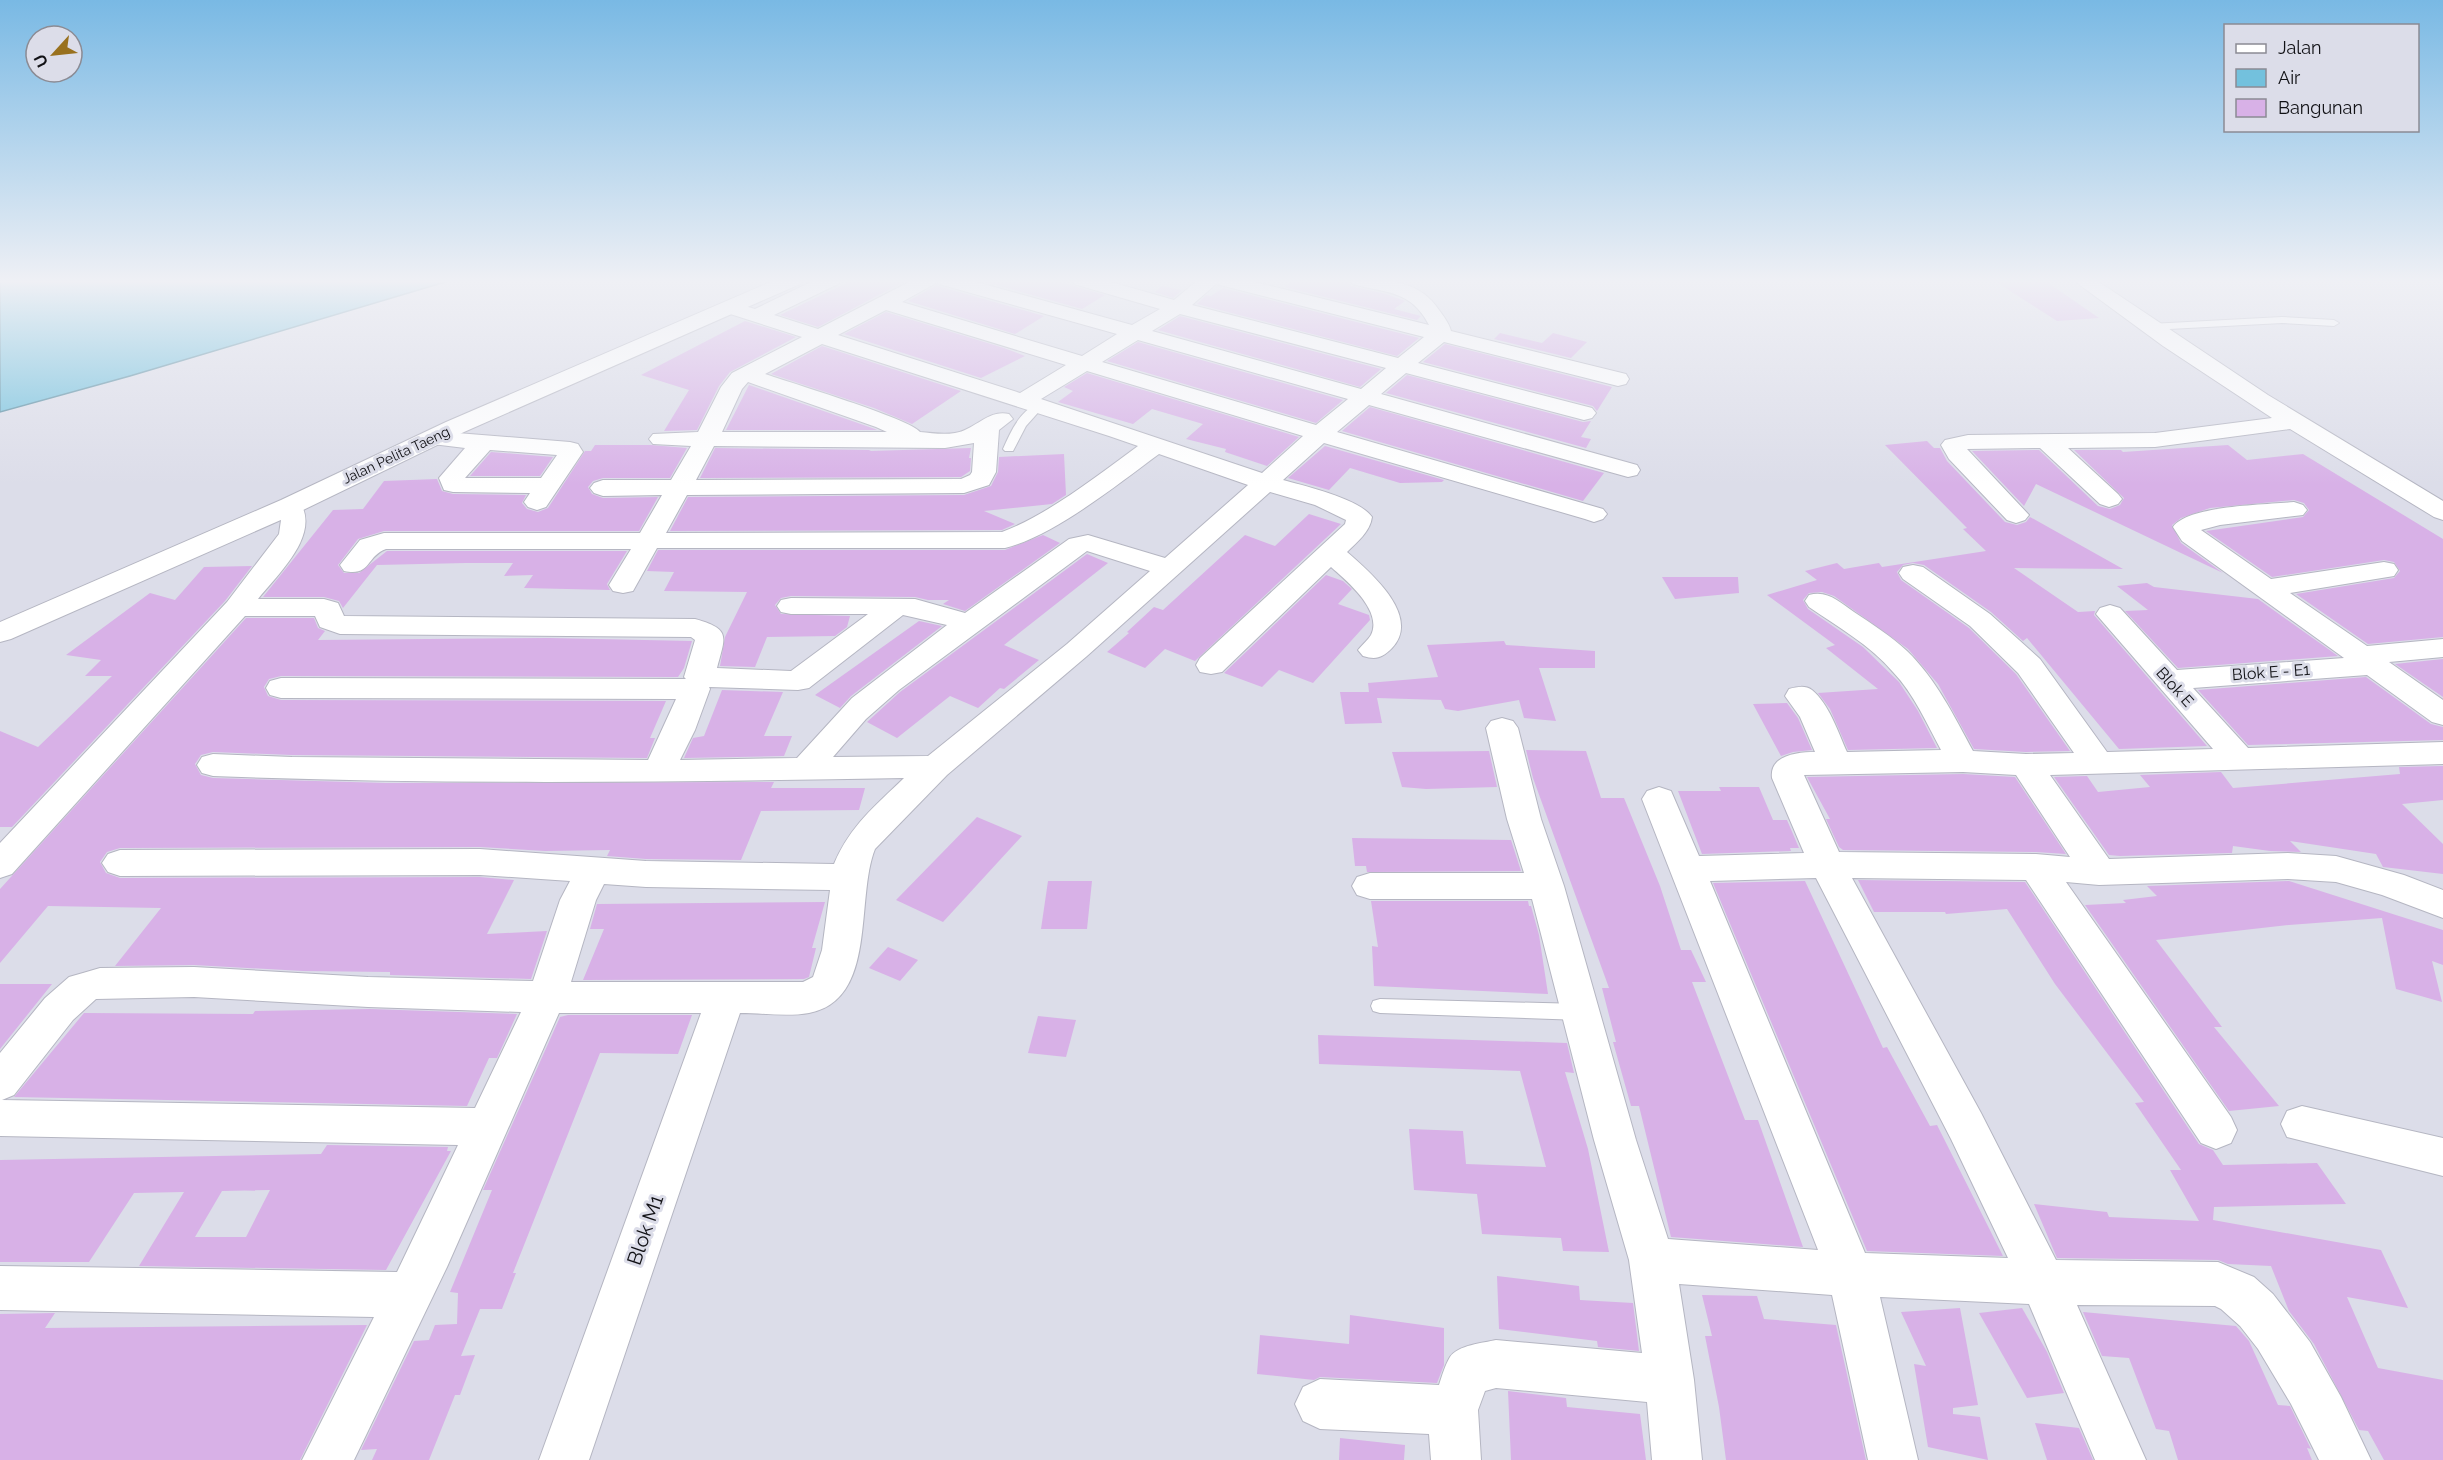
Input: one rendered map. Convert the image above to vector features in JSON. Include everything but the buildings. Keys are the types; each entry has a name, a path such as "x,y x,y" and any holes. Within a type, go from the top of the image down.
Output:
{"street":[{"name":"Jalan Pelita Taeng","path":"0,633 290,506 432,438 655,348"},
{"path":"623,585 706,440 732,387 745,374 795,348"},
{"path":"852,348 1324,500 1359,517 1352,534 1211,665"},
{"path":"1032,348 1594,514"},
{"path":"661,439 959,441 973,437 1029,404 1110,348"},
{"path":"1188,348 1628,470"},
{"path":"1335,348 1584,412"},
{"path":"0,1083 59,1009 83,988 100,983 194,982 368,992 547,997 808,998 827,987 841,950 848,877 859,845 870,831 936,767 1077,650 1320,434 1424,348"},
{"path":"1495,348 1618,380"},
{"path":"2182,348 2293,422 2443,512"},
{"path":"745,374 884,422 921,439"},
{"path":"2016,515 1958,454 1953,445 1968,442 2187,437 2293,422"},
{"path":"603,488 964,486 980,480 984,472 987,428"},
{"path":"432,438 570,449 571,452 543,494 453,485 451,478 483,443"},
{"path":"2046,441 2109,499"},
{"path":"354,565 369,546 384,541 1005,540 1036,526 1102,484 1155,445"},
{"path":"0,865 237,608 292,534 294,520 290,506"},
{"path":"2294,510 2204,519 2186,527 2191,535 2443,715"},
{"path":"805,770 840,728 864,704 969,623 1082,543 1170,568"},
{"path":"1330,552 1367,587 1386,613 1389,624 1387,635 1384,643 1373,650"},
{"path":"2265,588 2384,570"},
{"path":"1913,573 1980,620 2029,666 2098,764"},
{"path":"1819,601 1895,656 1929,702 1964,761"},
{"path":"791,606 915,607 969,623"},
{"path":"237,608 324,607 328,609 330,621 340,625 695,628 708,633 710,640 699,677 798,681 897,606"},
{"name":"Blok E","path":"2110,614 2241,760"},
{"name":"Blok E - E1","path":"2169,680 2368,661 2443,648"},
{"path":"281,688 694,689 683,721 658,771"},
{"path":"1800,696 1814,714 1836,762"},
{"path":"1502,728 1524,819 1546,886 1615,1140 1652,1260 1670,1380 1677,1460"},
{"path":"2121,1460 2043,1282 1966,1126 1827,865 1788,778 1787,770 1799,763 1836,762 1964,761 2026,765 2098,764 2443,753"},
{"path":"213,765 292,768 658,771 936,767"},
{"path":"2026,765 2100,872"},
{"path":"1659,799 1851,1274 1893,1460"},
{"path":"120,863 480,862 646,874 848,877"},
{"path":"1687,869 1827,865 2036,867 2100,872 2288,866 2336,869 2391,884 2443,904"},
{"path":"2036,867 2216,1130"},
{"path":"327,1460 430,1252 547,997 578,900 594,869"},
{"path":"1370,886 1546,886"},
{"name":"Blok M1","path":"564,1460 724,999"},
{"path":"0,1118 488,1127"},
{"path":"2302,1125 2443,1157"},
{"path":"1652,1260 1851,1274 2043,1282 2230,1286 2257,1308 2285,1347 2346,1460"},
{"path":"0,1288 407,1295"},
{"path":"1456,1460 1453,1410 1467,1373 1486,1365 1670,1380"},
{"path":"1320,1404 1453,1410"}],"lane":[{"path":"1009,449 1029,404"},
{"path":"1380,1006 1581,1012"}],"water":[{"path":"0,348 223,348 130,376 0,412"}]}
